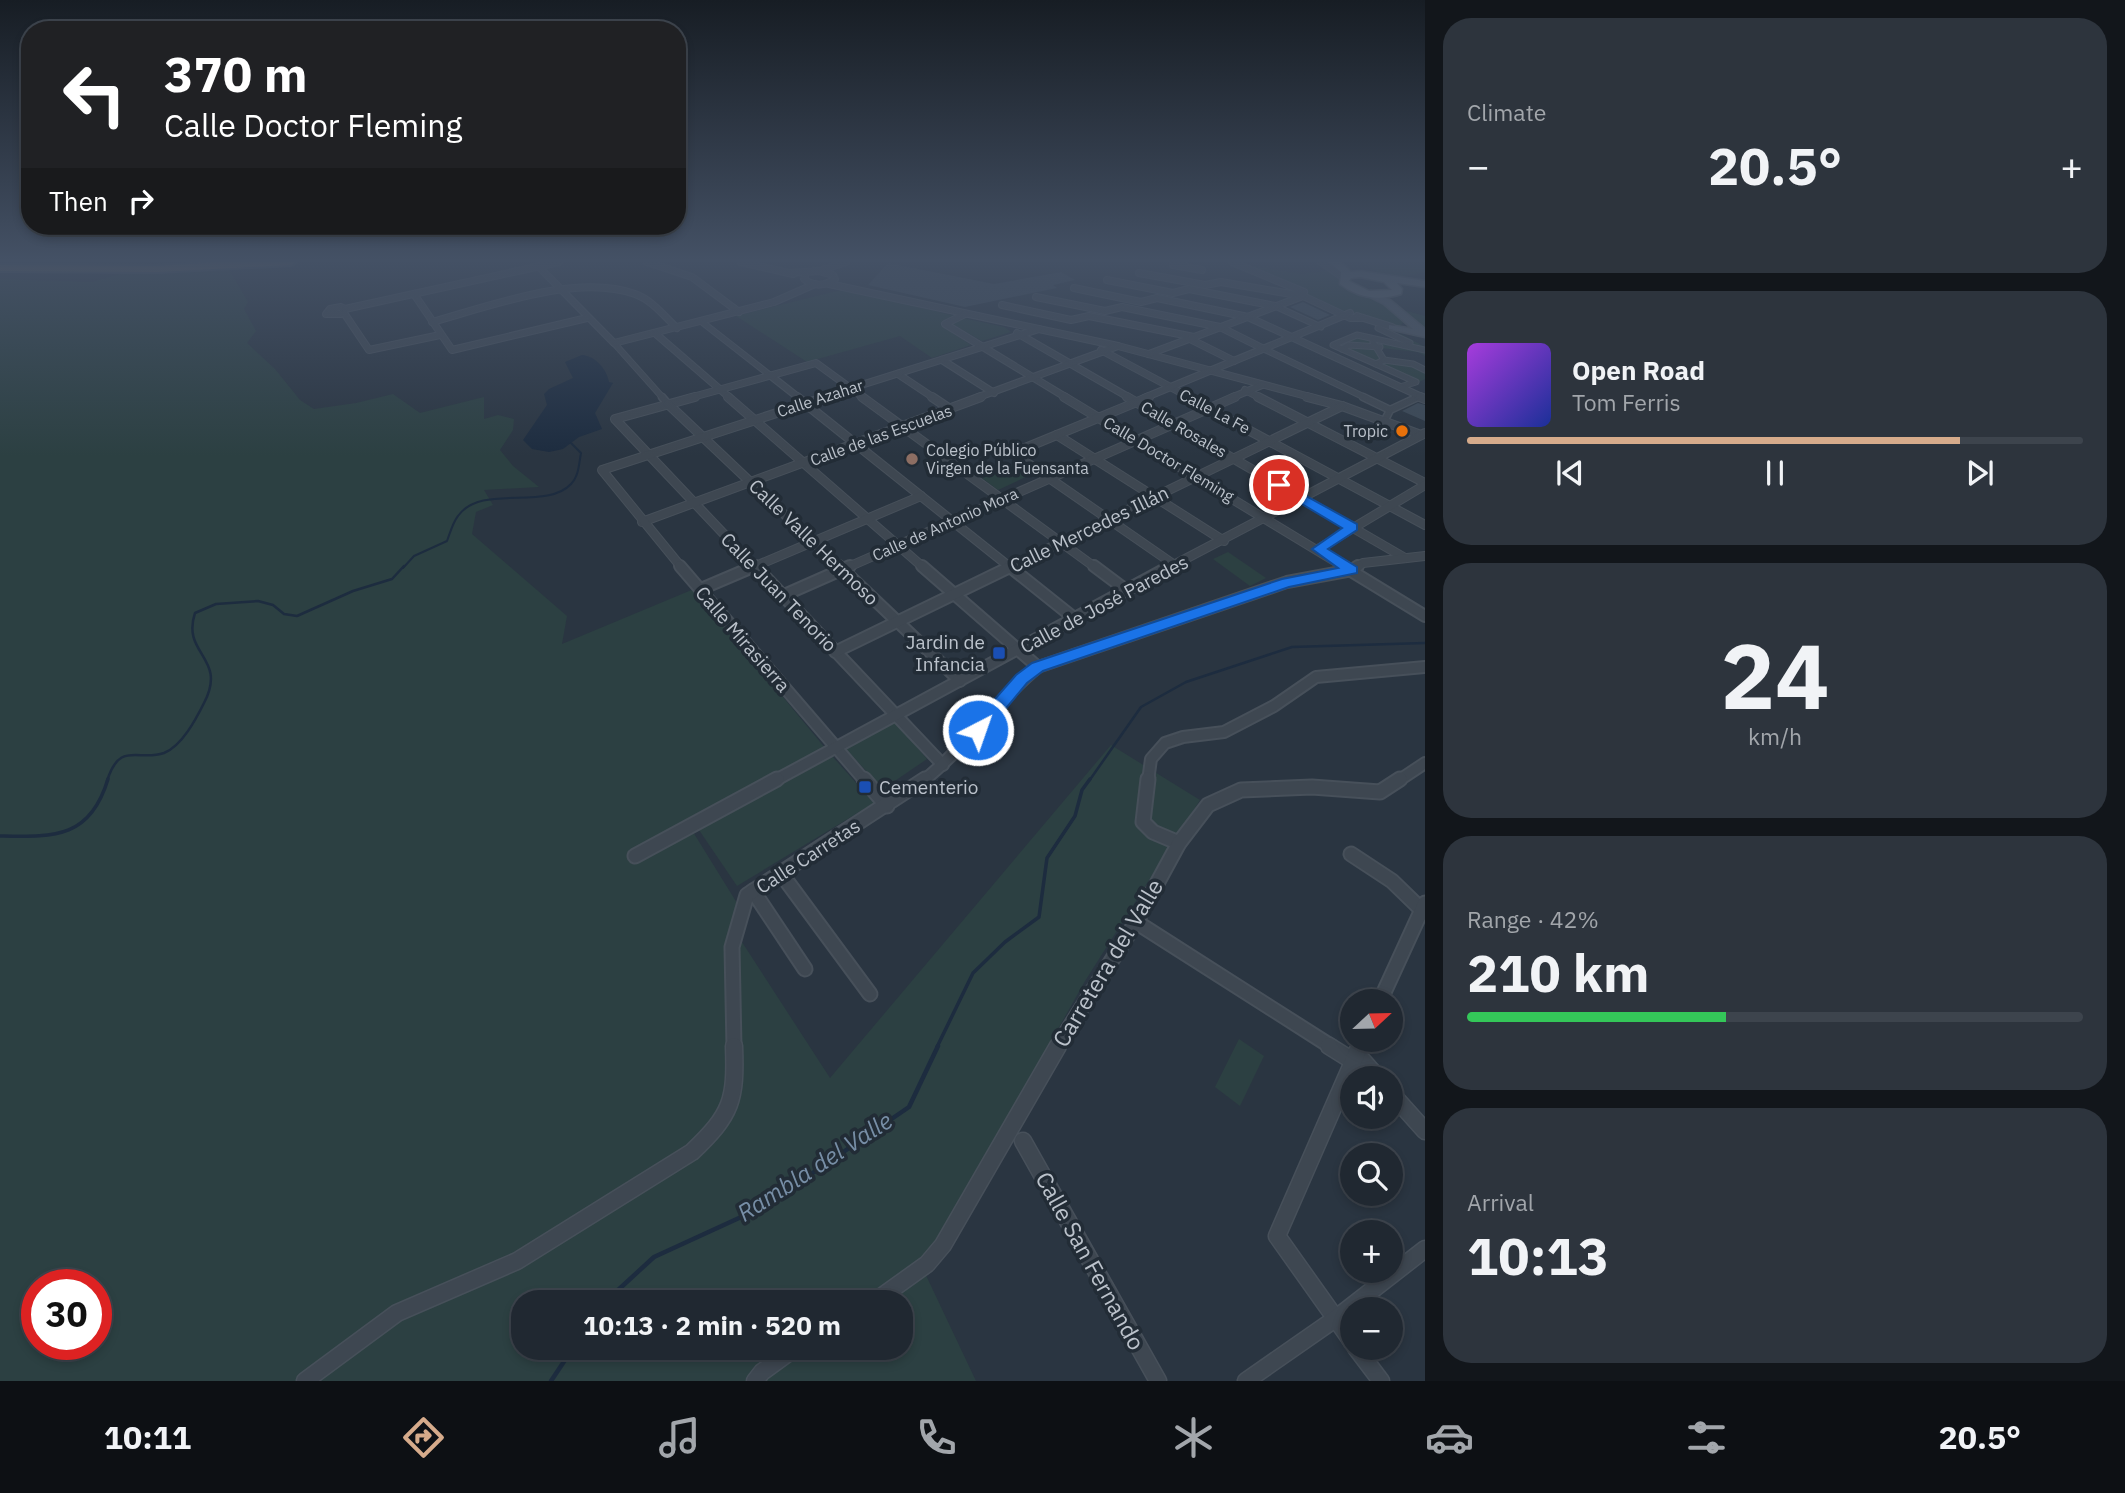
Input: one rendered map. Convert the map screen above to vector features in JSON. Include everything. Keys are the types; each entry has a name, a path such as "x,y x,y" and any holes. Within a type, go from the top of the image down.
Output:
{"main road":[{"path":"1410,326 1423,341"},
{"path":"1392,327 1423,341"}],"street":[{"path":"354,326 369,350 440,334"},
{"path":"435,326 450,348 456,350 552,326"},
{"path":"596,326 668,404 816,363 1126,590"},
{"path":"614,343 683,326"},
{"path":"708,326 1074,618"},
{"name":"Calle Doctor Fleming","path":"950,326 1425,616"},
{"name":"Calle Rosales","path":"1007,326 1405,558"},
{"path":"1026,326 1149,354 1342,407 1423,434"},
{"path":"1137,326 1192,338 1234,361"},
{"path":"1268,326 1422,398"},
{"path":"1149,354 1220,327 1390,410"},
{"path":"1176,566 1013,453 1321,327"},
{"path":"1378,328 1423,341"},
{"name":"Calle Azahar","path":"602,470 1039,329"},
{"path":"656,334 1038,667"},
{"path":"1384,360 1374,344 1357,335 1333,345 1416,382"},
{"name":"Calle La Fe","path":"1079,338 1425,524"},
{"path":"1342,349 1349,345 1423,341"},
{"name":"Calle de las Escuelas","path":"642,522 1118,346"},
{"path":"942,360 993,393"},
{"path":"1376,364 1384,360 1413,364 1425,370"},
{"path":"1208,371 1425,484 1318,549"},
{"path":"898,374 950,409"},
{"path":"1401,387 1425,379"},
{"name":"Calle de Antonio Mora","path":"782,596 1262,386"},
{"path":"1385,420 1390,410 1422,398"},
{"name":"Calle Juan Tenorio","path":"668,404 615,419 943,765"},
{"name":"Calle Valle Hermoso","path":"668,404 960,681"},
{"name":"Calle Mercedes Illán","path":"835,652 1342,407"},
{"name":"Calle de José Paredes","path":"635,856 1126,590 1224,541 1423,434"},
{"path":"1057,435 1224,541"},
{"name":"Calle Mirasierra","path":"602,470 642,522 887,806"},
{"path":"701,589 921,496"},
{"name":"Calle Carretas","path":"305,1381 397,1314 517,1261 692,1152 716,1129 732,1102 735,1070 732,947 747,895 887,806 943,765 964,747 1022,679 1038,667 1287,582 1352,570 1363,563 1425,556"},
{"path":"1179,843 1153,832 1143,822 1151,759 1165,743 1183,737 1224,732 1273,706 1316,677 1425,667"},
{"name":"Carretera del Valle","path":"891,1290 927,1264 943,1245 1047,1063 1136,922 1179,843 1208,805 1241,790 1312,787 1380,792 1424,766"},
{"path":"1351,854 1392,881 1424,909 1386,989"},
{"path":"780,872 870,994"},
{"path":"753,891 805,969"},
{"path":"1136,922 1340,1041"},
{"path":"1340,1326 1277,1236 1357,1052"},
{"path":"1358,1052 1369,1066"},
{"path":"1403,1106 1425,1130"},
{"name":"Calle San Fernando","path":"1023,1141 1158,1381"},
{"path":"1246,1381 1335,1319 1425,1249"},
{"path":"755,1381 778,1360"},
{"path":"1365,1360 1381,1381"}],"green space":[{"path":"0,326 254,326 256,331 247,343 275,369 300,400 314,409 393,394 420,413 484,397 484,419 498,415 514,419 513,430 500,450 513,466 539,487 484,490 493,505 476,512 472,534 567,616 562,644 694,589 825,748 638,849 649,858 693,832 745,916 740,939 830,1078 1111,745 1200,800 1085,981 923,1269 976,1381 0,1381"},
{"path":"752,326 942,326 971,345 932,358 900,336 807,362"},
{"path":"956,326 1001,326 1011,332 982,341"},
{"path":"1374,326 1403,335 1425,347 1425,356 1418,352 1380,348 1387,360 1425,370 1425,379 1417,383 1332,345 1357,334 1410,344"},
{"path":"1014,464 1030,475 998,490 982,478"},
{"path":"1228,552 1266,578 1250,586 1213,559"},
{"path":"894,720 927,759 883,789 844,747"},
{"path":"832,756 874,803 737,886 699,830"},
{"path":"1239,1039 1264,1056 1240,1106 1215,1087"}],"water":[{"path":"582,355 600,364 609,382 613,383 595,413 602,429 579,437 563,449 549,452 532,449 523,440 547,405 544,394 573,378 565,362"}],"building":[{"path":"1418,403 1425,405 1425,421 1402,411"}],"waterway":[{"path":"403,568 414,556 447,541 456,518 468,506 497,498 546,496 560,492 571,484 577,473 581,453 571,443"},
{"path":"107,781 112,768 124,756 155,755 171,749 188,731 201,709 210,688 211,675 194,638 192,627 195,613 216,604 258,601 273,605 284,614 297,616 353,591 392,579 404,566"},
{"name":"Rambla del Valle","path":"1089,781 1141,707 1186,682 1292,647 1425,643"},
{"path":"0,836 53,834 80,824 100,799 108,779"},
{"name":"Rambla del Valle","path":"937,1047 973,973 1005,942 1039,917 1047,858 1075,816 1082,790 1090,779"},
{"name":"Rambla del Valle","path":"618,1290 654,1257 763,1207 909,1107 938,1046"},
{"name":"Rambla del Valle","path":"551,1381 565,1360"}],"place":[{"name":"Tropic","path":"1402,431"},
{"name":"Colegio Público Virgen de la Fuensanta","path":"912,459"},
{"name":"Jardin de Infancia","path":"999,653"},
{"name":"Cementerio","path":"865,787"}],"route":[{"path":"978,730 1022,679 1038,667 1287,582 1352,570 1318,549 1352,527 1279,485"}]}
